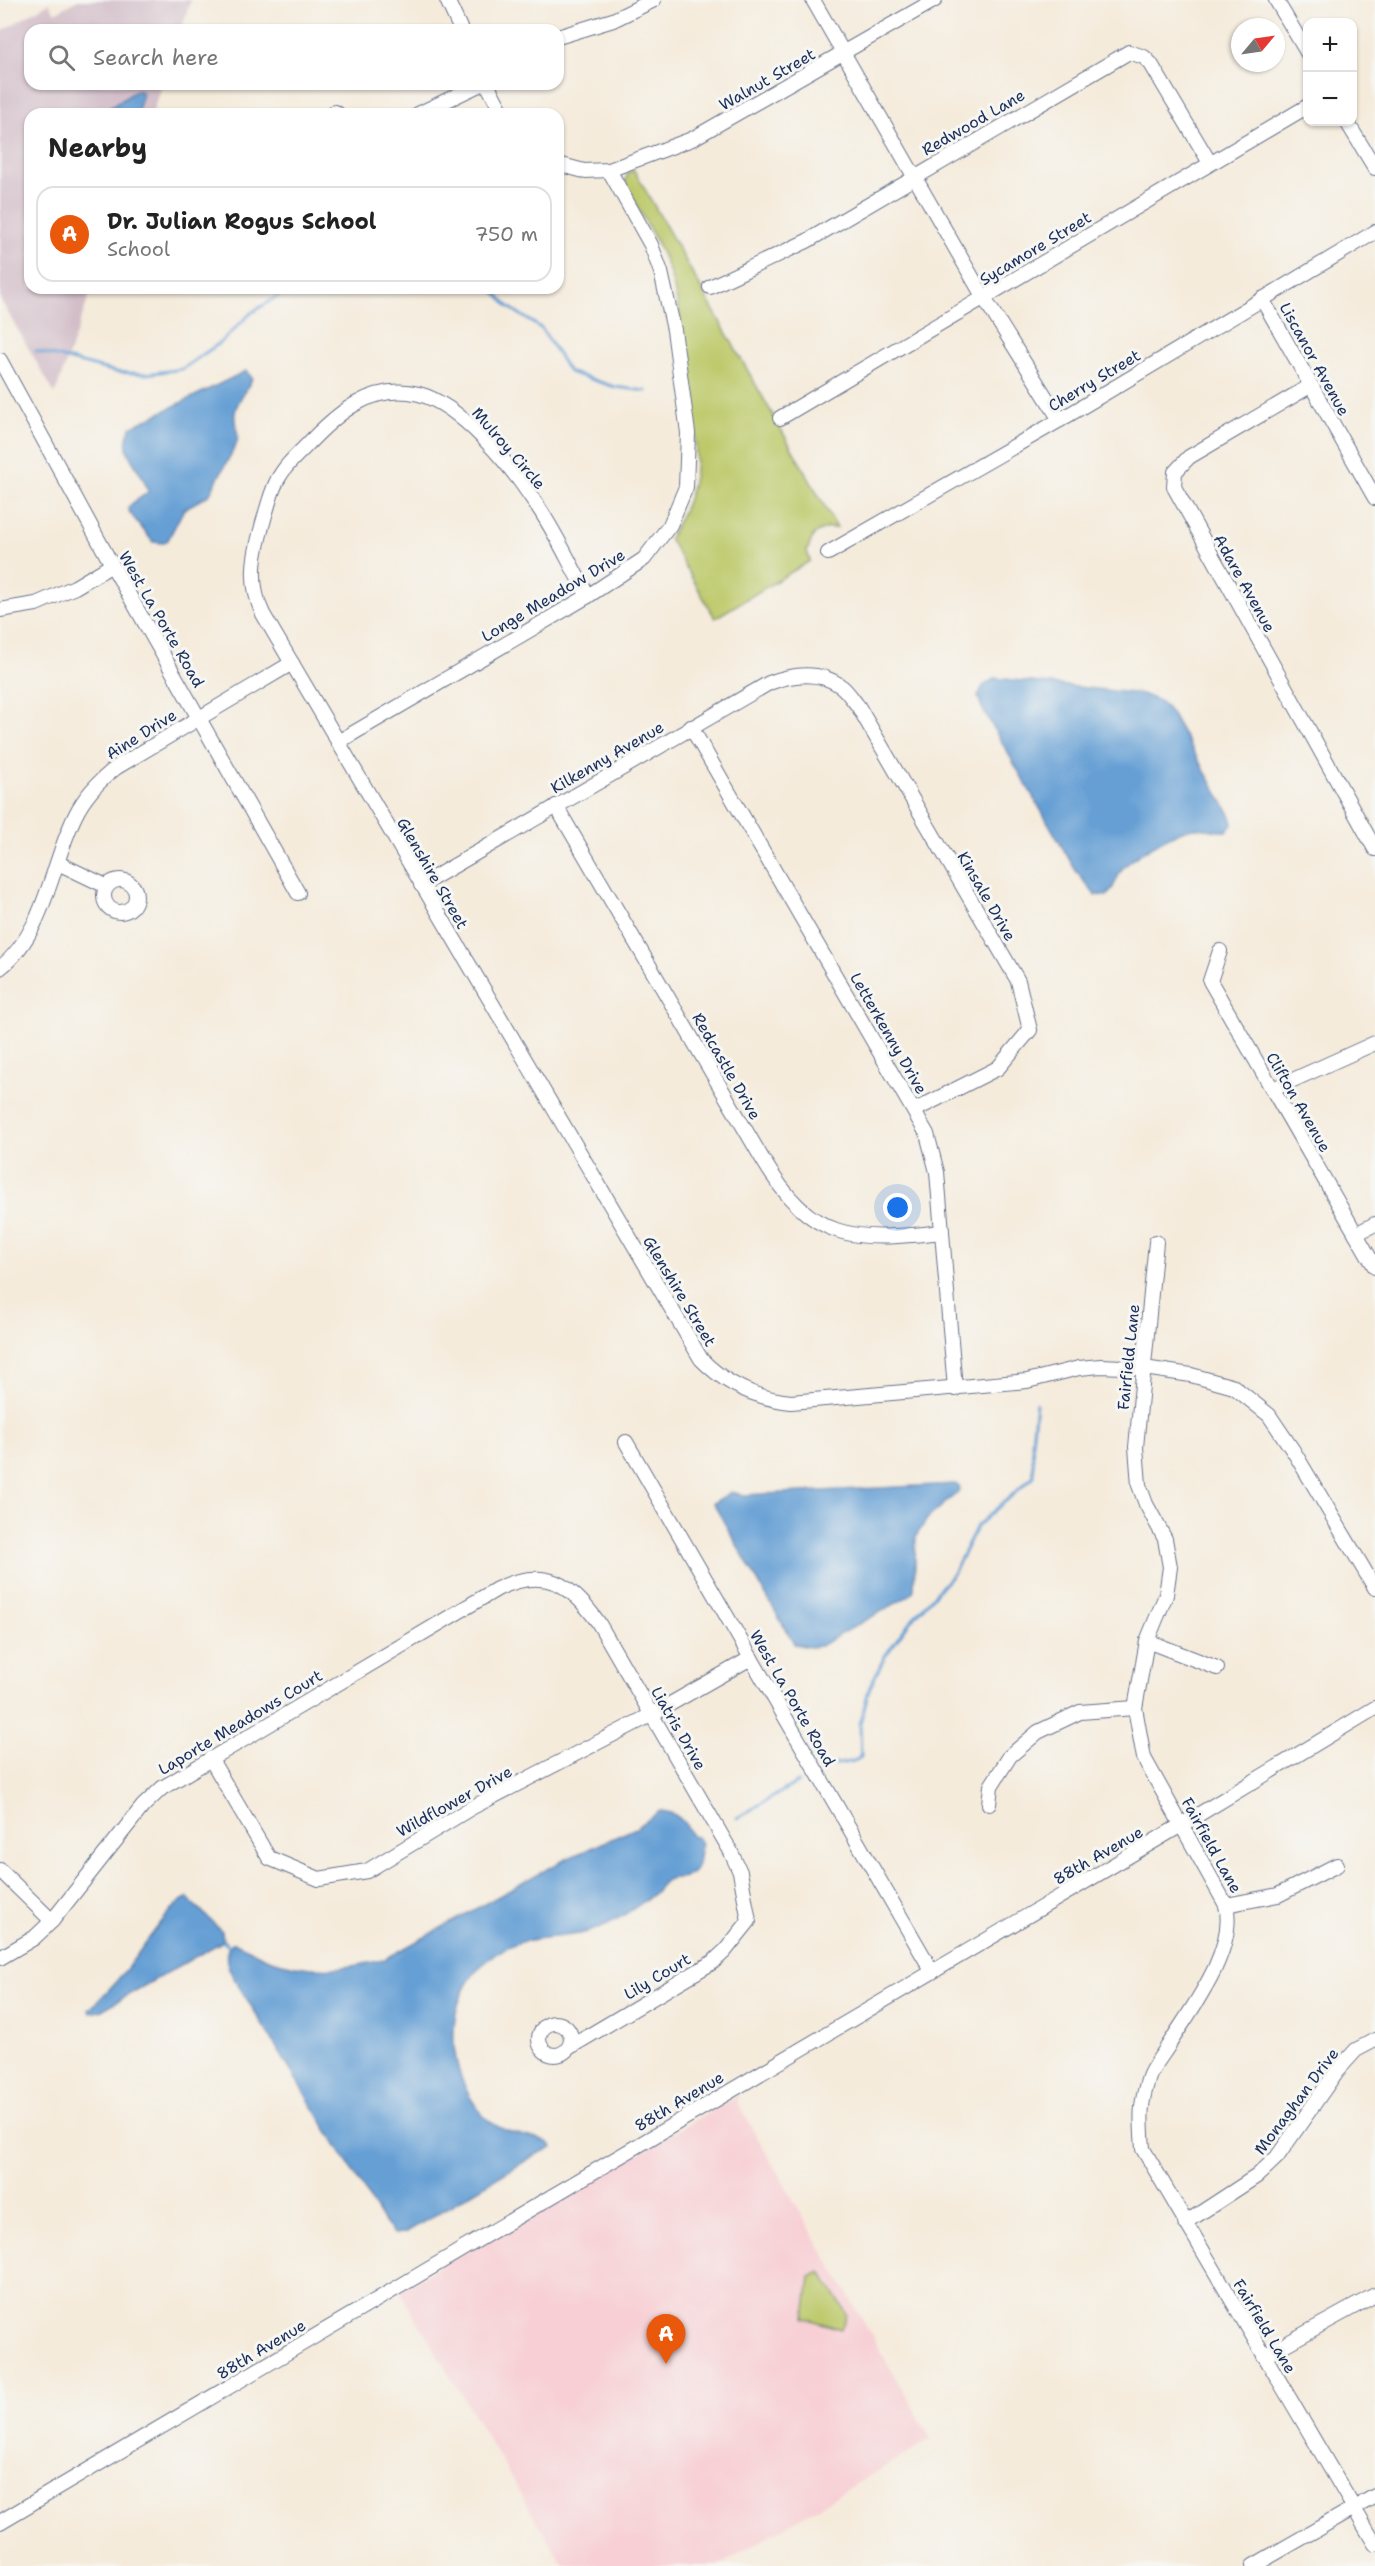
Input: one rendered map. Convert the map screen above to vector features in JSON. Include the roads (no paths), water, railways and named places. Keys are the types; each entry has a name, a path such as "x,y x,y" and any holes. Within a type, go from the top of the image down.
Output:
{"street":[{"path":"447,0 457,24"},
{"path":"564,35 613,20 654,0"},
{"path":"813,0 984,298 1060,420"},
{"name":"Walnut Street","path":"564,166 584,171 609,170 654,155 713,129 935,0"},
{"path":"1276,0 1303,46"},
{"name":"Redwood Lane","path":"710,287 807,241 1129,52 1144,57 1151,64 1210,163"},
{"path":"431,108 469,90"},
{"path":"490,90 500,108"},
{"name":"Sycamore Street","path":"780,418 1303,109"},
{"path":"1349,126 1375,168"},
{"name":"Longe Meadow Drive","path":"338,742 588,596 644,560 670,525 686,487 688,433 667,294 651,245 609,170"},
{"name":"Cherry Street","path":"828,553 1060,420 1375,232"},
{"name":"Liscanor Avenue","path":"1262,299 1375,498"},
{"name":"West La Porte Road","path":"0,360 112,565 298,893"},
{"name":"Adare Avenue","path":"1310,386 1189,458 1175,472 1174,487 1374,847"},
{"name":"Mulroy Circle","path":"263,614 256,595 254,558 269,504 281,473 338,415 354,404 377,394 393,392 418,394 449,408 470,425 534,501 588,596"},
{"path":"0,610 36,604 75,587 112,565"},
{"name":"Glenshire Street","path":"263,614 690,1343 708,1366 739,1389 759,1397 791,1402 1028,1381 1092,1367 1144,1368 1191,1375 1234,1387 1269,1415 1294,1452 1375,1588"},
{"name":"Aine Drive","path":"0,968 25,943 58,863 75,814 95,786 117,767 292,663"},
{"name":"Kilkenny Avenue","path":"421,885 769,682 790,675 816,675"},
{"name":"Kinsale Drive","path":"816,675 843,687 858,706 1018,981 1030,1030 998,1068 915,1110"},
{"name":"Letterkenny Drive","path":"691,727 927,1134 934,1156 955,1389"},
{"name":"Redcastle Drive","path":"556,806 767,1167 789,1199 816,1221 855,1236 876,1238 942,1232"},
{"path":"58,863 106,886"},
{"name":"Clifton Avenue","path":"1220,951 1210,981 1375,1267"},
{"path":"1272,1089 1375,1043"},
{"path":"1356,1234 1375,1224"},
{"name":"Fairfield Lane","path":"1156,1242 1136,1447 1139,1485 1146,1504 1165,1539 1170,1567 1166,1595 1147,1641 1135,1708 1143,1758 1183,1824 1226,1905 1229,1915 1226,1941 1204,1988 1150,2074 1140,2109 1143,2149 1375,2544"},
{"name":"West La Porte Road","path":"626,1442 932,1971"},
{"name":"Liatris Drive","path":"543,1579 568,1587 584,1602 598,1622 730,1850 740,1872 749,1921"},
{"name":"Laporte Meadows Court","path":"0,1958 34,1938 52,1921 150,1798 162,1788 497,1589 517,1582 543,1579"},
{"path":"1147,1641 1217,1668"},
{"name":"Wildflower Drive","path":"210,1758 269,1858 319,1879 367,1871 471,1808 651,1715 751,1658"},
{"path":"989,1804 991,1786 1010,1756 1038,1732 1080,1712 1135,1708"},
{"name":"88th Avenue","path":"0,2522 1183,1824 1375,1708"},
{"path":"1226,1905 1278,1895 1337,1865"},
{"path":"0,1870 52,1921"},
{"name":"Lily Court","path":"570,2047 714,1962 749,1921"},
{"name":"Monaghan Drive","path":"1185,2223 1264,2170 1277,2157 1337,2072 1356,2050 1375,2040"},
{"path":"1264,2356 1375,2295"},
{"path":"1253,2566 1375,2496"}],"water":[{"path":"137,90 143,93 139,108 109,108"},
{"path":"246,371 252,378 236,408 236,445 209,495 184,509 168,540 163,543 153,542 128,508 148,492 128,453 127,437 131,427"},
{"path":"995,678 1142,694 1161,702 1171,713 1233,823 1227,831 1195,828 1170,837 1149,848 1126,865 1107,896 1095,895 1076,871 982,708 978,696 983,686"},
{"path":"955,1484 960,1487 959,1491 927,1519 916,1536 914,1590 909,1596 820,1646 810,1647 794,1644 713,1503 731,1492 743,1495"},
{"path":"660,1811 672,1813 680,1819 702,1845 697,1866 692,1873 686,1877 667,1880 635,1908 588,1932 532,1939 511,1945 489,1959 473,1975 462,1994 456,2015 454,2037 456,2059 462,2081 472,2101 486,2118 500,2128 549,2143 553,2148 537,2154 405,2233 394,2234 385,2224 235,1980 226,1957 232,1943 269,1959 313,1968 341,1968 385,1959 562,1861 636,1828"},
{"path":"187,1898 222,1931 223,1941 100,2011 90,2013 89,2010 120,1977 164,1919"}],"waterway":[{"path":"36,351 116,372 146,374 182,369 221,342 251,313 281,294"},
{"path":"497,294 509,307 542,329 569,372 615,387 646,391"},
{"path":"825,1767 857,1760 861,1757 860,1724 869,1689 885,1656 909,1623 953,1574 977,1526 1034,1476 1032,1442 1036,1403"},
{"path":"737,1818 798,1782"},
{"path":"223,1941 229,1946"}],"place":[{"name":"Dr. Julian Rogus School","path":"666,2364"}]}
